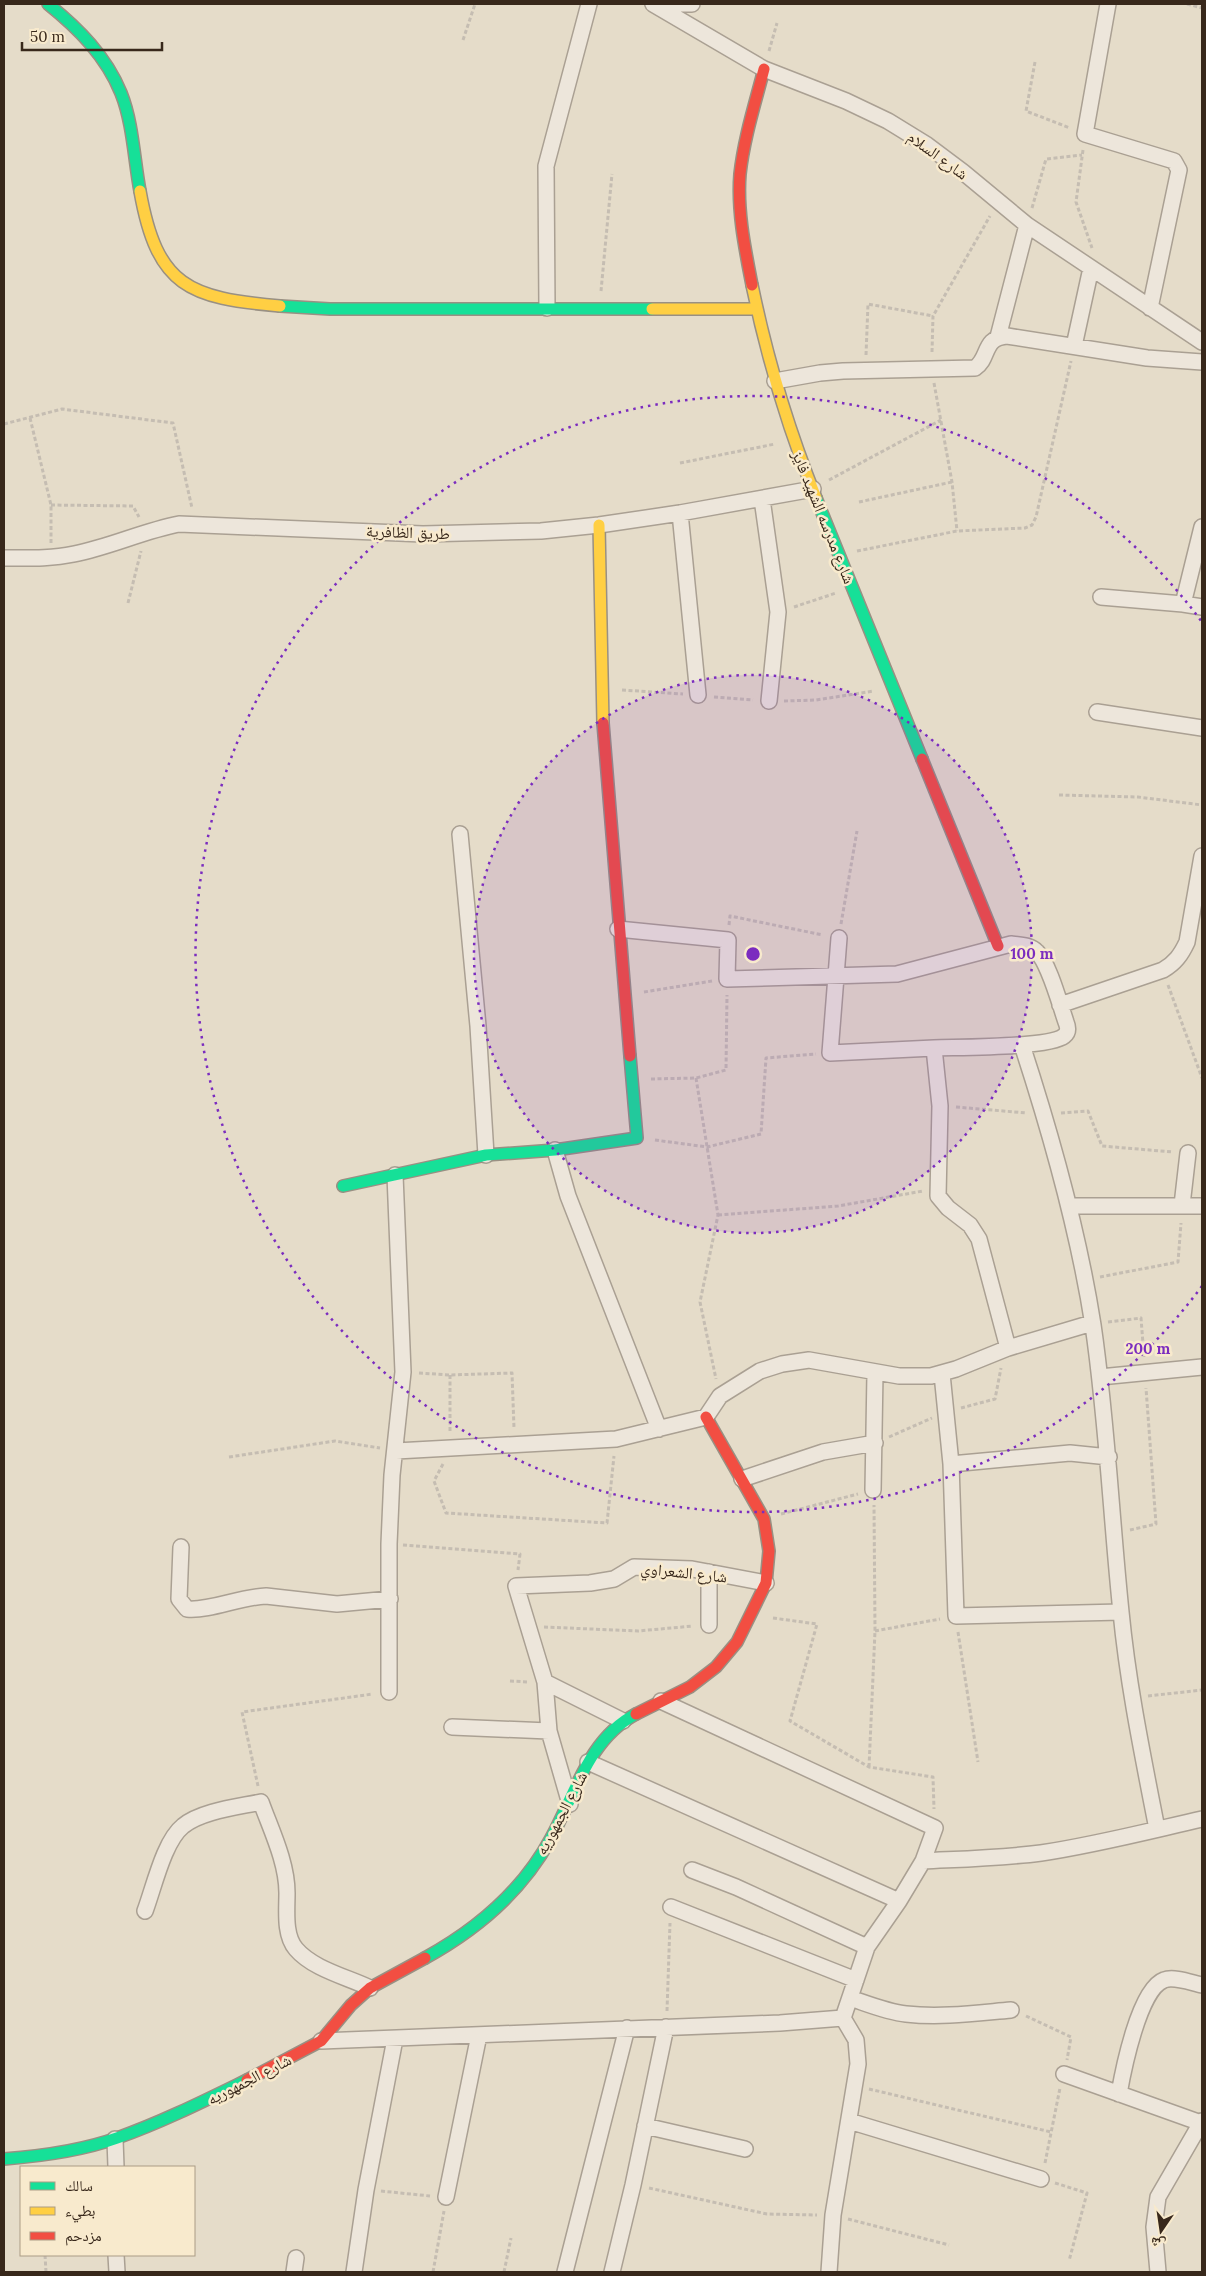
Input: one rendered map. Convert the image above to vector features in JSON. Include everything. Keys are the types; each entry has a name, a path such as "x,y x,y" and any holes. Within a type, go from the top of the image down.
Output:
{"street":[{"path":"48,4 71,22 94,48 113,76 126,108 149,230 155,251 163,267 178,280 197,289 232,298 285,307 330,309 756,309"},
{"path":"547,308 546,166 589,4"},
{"name":"شارع السلام","path":"652,4 764,68 846,101 888,121 949,161 1027,225 1202,342"},
{"path":"670,4 692,4"},
{"path":"1108,4 1085,134 1174,161 1180,170 1150,308"},
{"name":"شارع مدرسه الشهيد فايز","path":"764,68 745,142 740,176 740,210 756,309 774,381 793,440 998,946"},
{"path":"998,337 1027,225"},
{"path":"1074,346 1091,268"},
{"path":"774,381 820,373 866,370 975,368 980,365 991,342 998,337 1007,336 1147,358 1202,362"},
{"name":"طريق الظافرية","path":"4,558 51,558 99,547 146,531 179,524 423,534 541,531 680,513 813,489"},
{"path":"762,499 778,612 769,701"},
{"path":"680,513 698,696"},
{"path":"343,1186 486,1155 555,1150 637,1138 603,740 599,525"},
{"path":"1183,604 1202,527"},
{"path":"1100,597 1202,607"},
{"path":"1098,712 1202,728"},
{"path":"460,834 478,1026 486,1155"},
{"path":"1060,1005 1163,970 1174,964 1182,954 1187,942 1202,856"},
{"path":"618,929 728,940 727,979 836,975 897,974 998,946 1024,945 1037,951 1045,963 1068,1029 1065,1035 1059,1038 1022,1045 830,1053 836,975 839,938"},
{"path":"1187,942 1202,940"},
{"path":"1022,1045 1045,1114 1069,1206 1085,1280 1100,1377 1109,1457 1121,1612 1132,1697 1157,1829"},
{"path":"934,1048 941,1133 938,1196 942,1202 965,1220 978,1239 1008,1348"},
{"path":"555,1150 568,1196 659,1429"},
{"path":"1182,1205 1188,1153"},
{"path":"389,1692 389,1544 403,1372 395,1175"},
{"path":"1069,1206 1202,1206"},
{"path":"396,1450 616,1439 706,1417 720,1396 760,1371 791,1362 809,1360 899,1376 942,1374 1008,1348 1092,1323"},
{"path":"1100,1377 1202,1367"},
{"path":"874,1490 875,1373"},
{"path":"942,1374 951,1464 956,1616 1121,1612"},
{"name":"شارع الجمهوريه","path":"4,2159 45,2156 115,2139 219,2095 322,2041 351,2005 370,1988 437,1951 471,1929 501,1902 528,1872 551,1840 570,1804 588,1762 604,1740 623,1721 690,1687 716,1667 736,1642 752,1615 766,1583 769,1551 764,1518 706,1417"},
{"path":"742,1479 823,1452 875,1443"},
{"path":"951,1464 1070,1453 1109,1457"},
{"path":"181,1547 179,1599 187,1609 206,1608 238,1599 260,1596 337,1604 390,1599"},
{"name":"شارع الشعراوي","path":"516,1586 590,1583 614,1579 632,1567 663,1567 709,1572 766,1583"},
{"path":"709,1572 709,1625"},
{"path":"516,1586 545,1682 549,1732 570,1804"},
{"path":"545,1682 623,1721"},
{"path":"661,1701 935,1828 923,1861 899,1901 867,1947 843,2018 856,2040 858,2064 833,2215 829,2272"},
{"path":"452,1726 549,1732"},
{"path":"588,1762 899,1901"},
{"path":"145,1911 168,1846 182,1827 191,1820 261,1802 283,1869 287,1891 287,1922 292,1944 313,1963 370,1988"},
{"path":"923,1861 982,1859 1041,1853 1099,1843 1202,1819"},
{"path":"692,1870 736,1887 867,1947"},
{"path":"670,1907 856,1980"},
{"path":"1119,2094 1131,2037 1140,2014 1154,1988 1163,1980 1169,1979 1202,1985"},
{"path":"850,1998 891,2012 906,2014 963,2014 1011,2010"},
{"path":"322,2041 780,2023 843,2018"},
{"path":"612,2272 646,2126 666,2026"},
{"path":"565,2272 626,2028"},
{"path":"446,2197 479,2035"},
{"path":"354,2272 366,2190 395,2039"},
{"path":"1064,2074 1202,2122 1158,2197 1154,2227 1158,2272"},
{"path":"849,2122 1041,2180"},
{"path":"646,2126 745,2149"},
{"path":"115,2139 116,2166"},
{"path":"116,2256 116,2272"}],"path":[{"path":"463,40 475,4"},
{"path":"1187,4 1202,8"},
{"path":"764,68 777,23"},
{"path":"1035,62 1026,111 1085,134 1076,202 1092,248 1091,268"},
{"path":"1027,225 1046,159 1082,155"},
{"path":"599,309 612,174"},
{"path":"957,531 952,482 932,369 933,316 997,202"},
{"path":"866,370 868,304 933,316"},
{"path":"840,555 957,531 1025,528 1032,525 1036,517 1074,346"},
{"path":"4,424 62,409 173,423 195,524"},
{"path":"30,418 51,505 51,558"},
{"path":"813,489 941,420"},
{"path":"680,463 793,440"},
{"path":"859,502 952,482"},
{"path":"51,505 133,506 146,531 128,603"},
{"path":"778,612 853,588"},
{"path":"601,688 769,701 816,700 894,688"},
{"path":"1059,795 1138,797 1202,806"},
{"path":"728,940 730,916 839,938 857,832"},
{"path":"1163,970 1202,1078"},
{"path":"624,996 727,979 726,1070 696,1078 633,1079"},
{"path":"637,1138 707,1147 761,1134 766,1058 830,1053"},
{"path":"696,1078 718,1215 700,1302 720,1396"},
{"path":"940,1106 1045,1114 1088,1111 1102,1146 1188,1153"},
{"path":"718,1215 838,1206 937,1188"},
{"path":"1085,1280 1178,1262 1182,1205"},
{"path":"1092,1323 1141,1318 1156,1524 1115,1533"},
{"path":"875,1443 946,1412 995,1399 1001,1366 1008,1348"},
{"path":"403,1372 450,1375 512,1373 515,1444"},
{"path":"450,1375 450,1448 434,1481 446,1513 607,1523 616,1439"},
{"path":"229,1457 335,1441 396,1450"},
{"path":"764,1518 874,1490 875,1631 869,1767"},
{"path":"389,1544 520,1554 516,1586"},
{"path":"752,1615 817,1624 790,1720 869,1767 933,1777 935,1828"},
{"path":"875,1631 956,1616 978,1762"},
{"path":"527,1627 638,1631 709,1625"},
{"path":"1132,1697 1202,1690"},
{"path":"261,1802 242,1712 389,1692"},
{"path":"666,2026 670,1907"},
{"path":"1011,2010 1072,2037 1041,2180 1087,2193 1069,2261"},
{"path":"854,2086 1051,2132"},
{"path":"633,2185 767,2214 833,2215 949,2245"},
{"path":"366,2190 446,2197 433,2272"},
{"path":"504,2272 511,2238"},
{"path":"46,2256 46,2272"}],"traffic: fast":[{"path":"48,4 90,44 115,80 128,116 140,191"},
{"path":"280,306 330,309 652,309"},
{"path":"816,498 922,759"},
{"path":"343,1186 486,1155 555,1150 637,1138 630,1056"},
{"path":"425,1958 462,1935 480,1921 497,1907 527,1875 551,1838 584,1769 594,1753 606,1738 636,1714"},
{"path":"4,2159 61,2152 103,2143 167,2118 247,2080"}],"traffic: slow":[{"path":"140,191 147,223 156,248 168,267 182,282 200,291 222,298 280,306"},
{"path":"752,285 779,393 816,498"},
{"path":"652,309 756,309"},
{"path":"599,525 603,723"}],"traffic: jam":[{"path":"752,285 744,244 739,188 747,134 764,69"},
{"path":"603,723 630,1056"},
{"path":"922,759 998,946"},
{"path":"636,1714 690,1687 716,1667 737,1642 766,1583 769,1551 764,1519 706,1417"},
{"path":"247,2080 321,2041 351,2005 370,1988 425,1958"}]}
